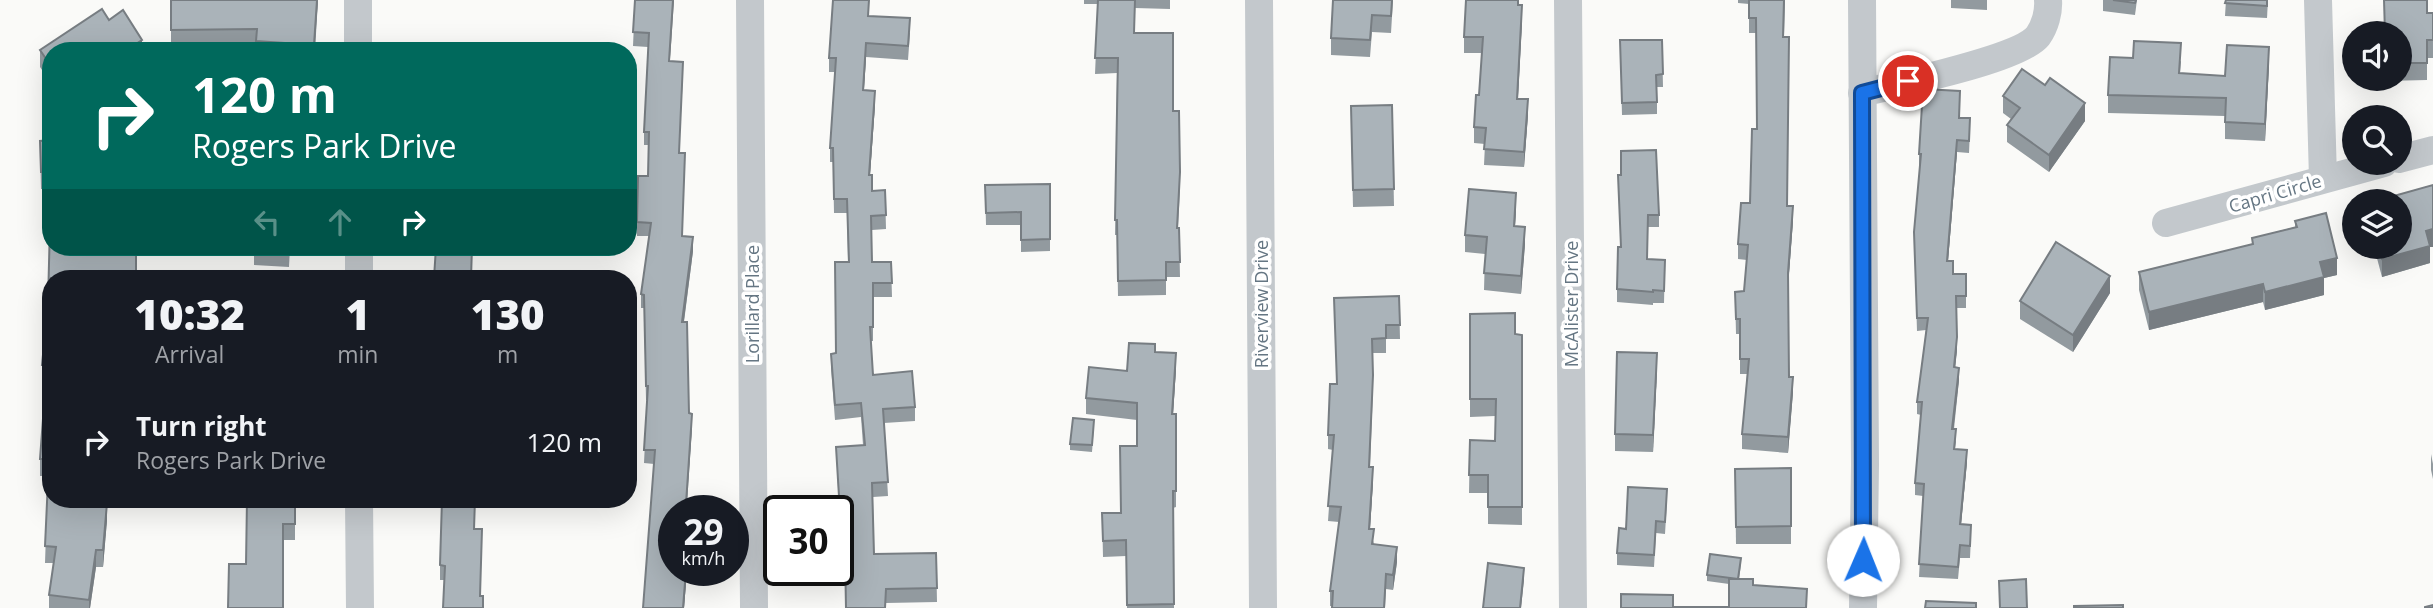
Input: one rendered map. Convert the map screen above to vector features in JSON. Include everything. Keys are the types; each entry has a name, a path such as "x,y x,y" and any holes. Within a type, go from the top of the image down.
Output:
{"street":[{"path":"358,0 358,42"},
{"name":"Lorillard Place","path":"750,0 754,608"},
{"name":"Riverview Drive","path":"1259,0 1263,608"},
{"name":"McAlister Drive","path":"1569,0 1573,608"},
{"path":"1862,0 1865,465 1863,608"},
{"path":"1862,93 2002,57 2037,37 2049,12 2048,0"},
{"path":"2318,0 2323,179"},
{"path":"2412,156 2433,150"},
{"name":"Capri Circle","path":"2166,223 2342,174"},
{"path":"359,508 360,608"}],"building":[{"path":"171,0 317,0 314,42 256,41 257,29 171,30"},
{"path":"635,0 673,0 669,61 683,62 679,153 685,153 682,236 693,237 682,322 687,322 689,413 692,414 687,495 658,495 658,586 685,586 683,608 643,608 655,450 644,450 648,386 644,295 641,294 651,223 637,222 638,176 648,176 649,132 644,132 649,33 633,32"},
{"path":"833,0 869,0 868,16 910,18 908,46 866,43 863,90 875,91 869,175 872,175 872,191 885,190 886,215 871,216 872,262 891,262 892,283 873,283 873,327 870,327 873,375 912,371 915,407 883,409 888,482 872,483 874,554 936,553 937,588 886,589 885,608 846,608 846,586 854,586 854,495 839,495 836,447 865,445 861,403 835,405 831,354 836,353 835,262 849,262 847,199 834,199 833,148 830,148 836,58 829,58"},
{"path":"1098,0 1135,0 1134,33 1173,33 1173,111 1179,111 1177,228 1180,262 1166,262 1166,280 1118,281 1115,220 1118,58 1095,58"},
{"path":"1333,0 1392,0 1391,16 1372,15 1370,40 1331,38"},
{"path":"1466,0 1518,0 1518,5 1522,5 1517,99 1528,99 1524,152 1484,149 1486,128 1474,127 1483,37 1464,37"},
{"path":"1749,0 1784,0 1783,37 1789,37 1787,206 1793,206 1788,273 1789,377 1793,377 1788,437 1742,434 1749,359 1740,359 1740,319 1736,319 1735,292 1744,291 1748,245 1738,244 1741,203 1750,203 1752,129 1757,129 1756,18 1749,18"},
{"path":"2113,0 2136,0 2135,3"},
{"path":"2226,0 2267,0 2267,6 2225,3"},
{"path":"2384,0 2427,0 2427,13 2433,13 2433,40 2427,40 2427,63 2412,63 2412,21 2385,21"},
{"path":"102,9 109,20 123,10 142,40 139,42 52,42"},
{"path":"1620,40 1662,40 1663,74 1656,75 1657,102 1622,103"},
{"path":"2134,41 2181,43 2179,73 2225,76 2227,45 2269,47 2265,124 2225,122 2226,98 2108,95 2110,57 2133,58"},
{"path":"2022,69 2045,85 2050,78 2085,103 2049,155 2007,125 2020,108 2003,96"},
{"path":"1923,89 1960,91 1959,118 1970,118 1969,141 1957,140 1947,261 1953,261 1953,274 1966,274 1966,296 1956,296 1957,337 1954,367 1959,368 1952,429 1956,429 1954,449 1967,450 1960,524 1971,525 1970,546 1960,545 1958,567 1919,564 1924,484 1915,483 1922,402 1917,402 1928,318 1917,318 1914,232"},
{"path":"1392,105 1394,189 1353,190 1351,106"},
{"path":"42,141 42,172 41,172"},
{"path":"1656,150 1659,215 1648,215 1647,259 1665,260 1664,291 1617,289 1618,247 1621,247 1618,175 1621,175 1621,151"},
{"path":"1050,184 1050,239 1021,240 1021,212 986,213 985,185"},
{"path":"2433,185 2433,229 2426,231 2430,246 2412,251 2412,191"},
{"path":"1469,189 1516,193 1514,226 1525,227 1521,276 1484,273 1487,237 1465,235"},
{"path":"2326,213 2337,258 2320,262 2324,277 2265,292 2263,284 2149,312 2139,272 2253,244 2252,238 2297,227 2295,221"},
{"path":"2056,242 2110,276 2073,335 2020,301"},
{"path":"49,256 136,256 136,270 49,270"},
{"path":"435,256 472,256 471,270 435,270"},
{"path":"1399,296 1400,325 1386,325 1386,338 1372,339 1369,467 1373,467 1369,529 1374,529 1372,544 1397,547 1393,575 1386,574 1384,608 1332,608 1333,591 1330,591 1341,507 1328,506 1334,435 1328,435 1330,384 1337,384 1334,298"},
{"path":"1515,313 1515,334 1522,335 1522,507 1488,507 1488,475 1469,475 1470,440 1495,441 1496,399 1470,399 1470,314"},
{"path":"1129,343 1155,344 1155,352 1176,353 1172,414 1176,414 1176,491 1173,491 1174,604 1127,605 1126,540 1103,541 1102,513 1121,513 1120,446 1137,446 1137,403 1086,398 1089,367 1127,371"},
{"path":"1617,352 1657,353 1653,435 1615,434"},
{"path":"1073,418 1094,420 1092,445 1070,444"},
{"path":"1791,468 1791,526 1736,527 1735,469"},
{"path":"1628,487 1667,489 1665,522 1656,521 1654,555 1617,553 1619,528 1626,529"},
{"path":"47,508 107,508 103,550 96,550 89,600 49,595 56,547 45,546"},
{"path":"247,508 295,508 295,524 283,524 283,608 228,608 229,564 246,564"},
{"path":"442,508 475,508 474,529 482,529 480,596 483,596 483,608 443,608 445,566 440,565"},
{"path":"1710,554 1741,558 1738,579 1707,575"},
{"path":"1488,563 1524,568 1520,608 1483,608"},
{"path":"1729,579 1753,579 1753,585 1807,589 1806,608 1621,608 1621,594 1673,595 1673,607 1729,607"},
{"path":"2026,579 2027,608 2000,608 1999,581"},
{"path":"1926,601 1976,603 1976,608 1925,608"},
{"path":"2123,605 2123,608 2074,608 2074,606"}],"route":[{"path":"1863,560 1865,465 1862,93 1908,81"}]}
